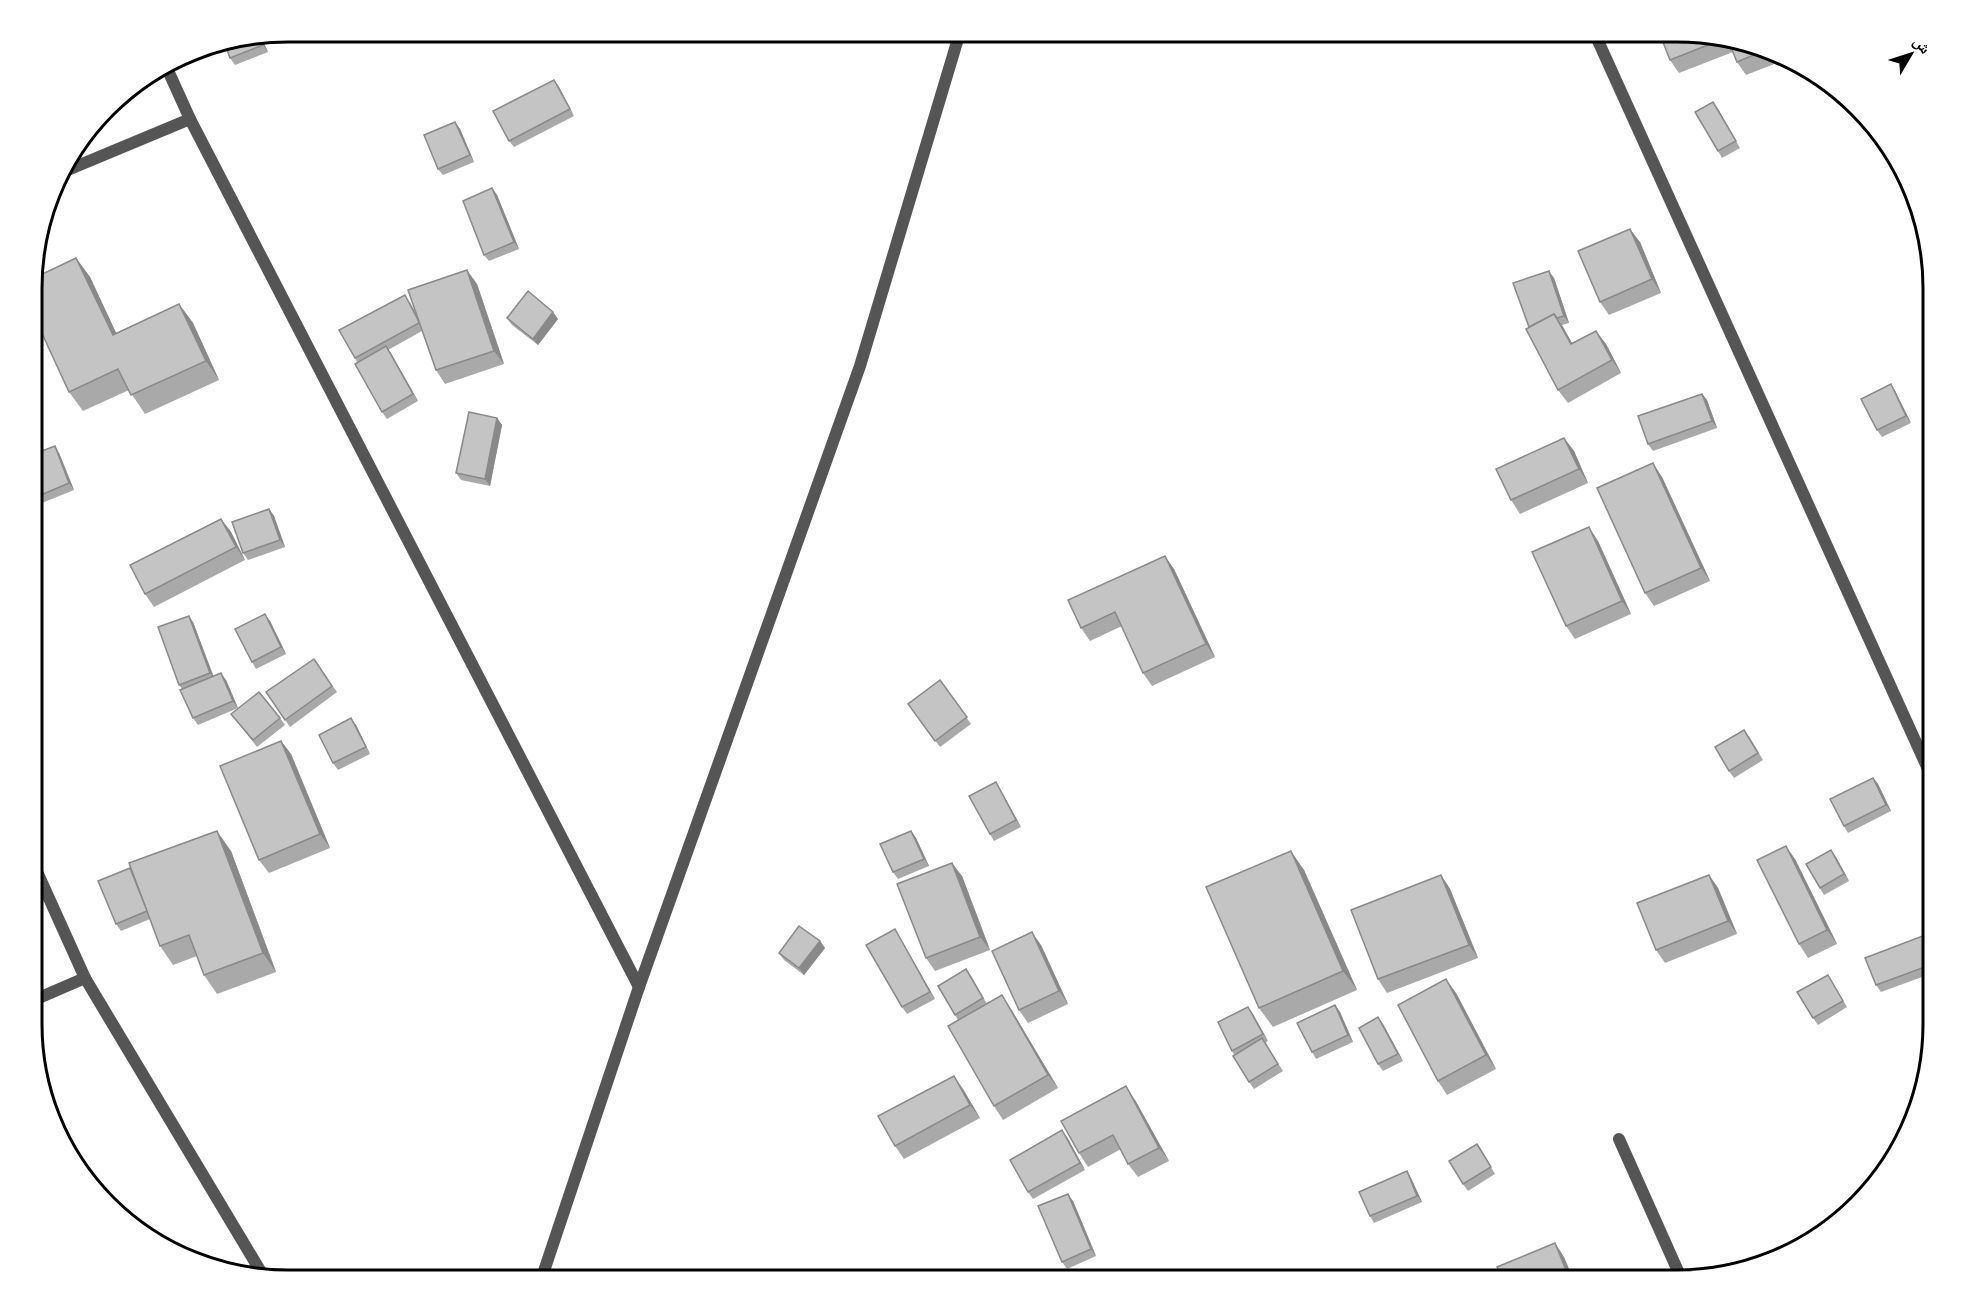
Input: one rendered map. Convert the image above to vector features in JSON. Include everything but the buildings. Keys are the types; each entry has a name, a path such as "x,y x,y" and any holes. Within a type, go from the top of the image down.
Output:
{"street":[{"path":"544,1270 639,987 860,366 957,42"},
{"path":"1599,42 1923,758"},
{"path":"169,73 190,119 639,987"},
{"path":"74,168 190,119"},
{"path":"42,883 85,978 259,1268"},
{"path":"42,997 85,978"},
{"path":"1619,1139 1678,1270"}]}
